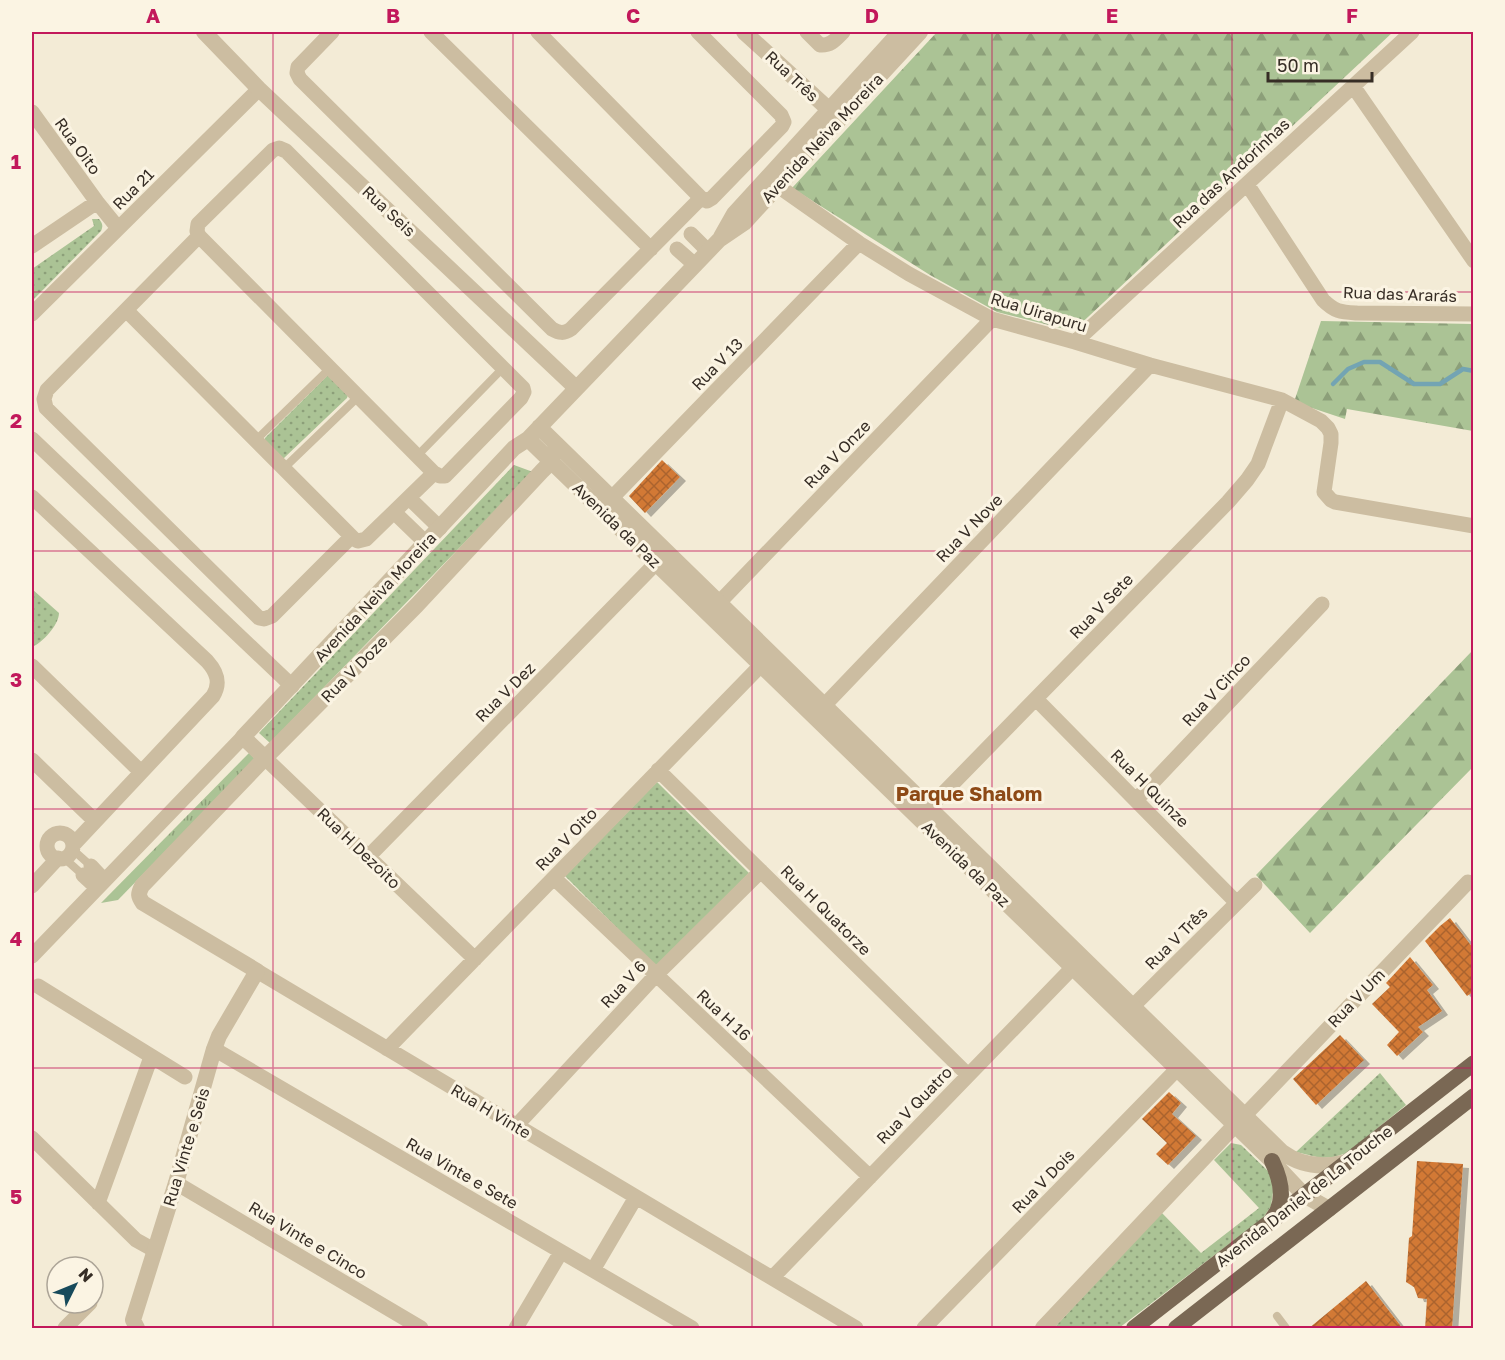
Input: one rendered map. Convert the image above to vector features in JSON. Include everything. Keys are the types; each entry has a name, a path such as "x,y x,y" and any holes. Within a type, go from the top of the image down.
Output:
{"main road":[{"name":"Avenida Daniel de La Touche","path":"1134,1329 1473,1063"},
{"name":"Avenida Daniel de La Touche","path":"1176,1329 1473,1095"},
{"path":"1269,1222 1278,1212 1281,1196 1279,1176 1272,1161"}],"street":[{"name":"Rua Seis","path":"204,32 259,89 576,388"},
{"path":"332,32 297,67 300,79 552,329 561,333 571,330 701,198"},
{"path":"431,32 651,249"},
{"path":"538,32 706,201 712,198 784,122 781,115 698,32"},
{"name":"Rua Três","path":"744,32 834,114"},
{"path":"807,32 820,45 827,46 843,32"},
{"name":"Avenida Neiva Moreira","path":"713,245 744,223 778,186 900,32"},
{"name":"Avenida Neiva Moreira","path":"32,956 292,686 514,448 533,433 713,245 734,214 834,114 921,32"},
{"name":"Rua das Andorinhas","path":"1074,342 1412,32"},
{"path":"1353,86 1473,261"},
{"name":"Rua 21","path":"32,314 259,89"},
{"name":"Rua Oito","path":"32,112 118,228"},
{"path":"282,149 503,368 523,388 523,395 442,477 434,473 199,236 198,224 273,150 282,149"},
{"name":"Rua das Ararás","path":"1247,183 1323,300 1331,308 1340,312 1357,313 1473,314"},
{"name":"Rua Uirapuru","path":"778,186 859,243 909,274 992,319 1150,365 1282,400 1321,421 1331,434 1324,492 1335,502 1473,526"},
{"path":"32,246 97,202"},
{"path":"691,234 713,245"},
{"path":"199,236 47,390 44,399 46,408 259,618 272,616 351,537"},
{"name":"Rua V 13","path":"606,504 859,243"},
{"path":"677,249 694,265"},
{"path":"126,310 351,537 358,541 366,539 434,473"},
{"name":"Rua V Onze","path":"713,608 992,319"},
{"name":"Rua V Nove","path":"819,711 1150,365"},
{"name":"Rua V Sete","path":"924,813 1228,502 1258,464 1282,400"},
{"name":"Avenida da Paz","path":"533,433 551,462 606,504"},
{"name":"Avenida da Paz","path":"533,433 556,445 606,504 1240,1120 1292,1159 1302,1163 1329,1165 1347,1162"},
{"path":"32,439 292,686"},
{"name":"Rua V Doze","path":"142,886 417,605 551,462 556,445"},
{"path":"32,497 207,661 217,677 216,691 213,696 67,852 32,886"},
{"path":"409,498 440,528"},
{"path":"394,512 426,543"},
{"name":"Rua V Dez","path":"368,857 662,558"},
{"name":"Rua V Cinco","path":"1136,800 1322,604"},
{"name":"Rua V Oito","path":"387,1049 766,659"},
{"path":"32,666 141,772"},
{"name":"Rua H Quinze","path":"1036,699 1237,903"},
{"name":"Rua H Dezoito","path":"243,737 475,959"},
{"path":"32,760 95,822"},
{"name":"Rua H Quatorze","path":"658,770 968,1075"},
{"path":"87,871 101,884"},
{"name":"Rua V 6","path":"516,1126 656,975 760,871"},
{"name":"Rua H 16","path":"554,878 870,1177"},
{"name":"Rua V Um","path":"1043,1329 1468,882"},
{"name":"Rua V Três","path":"1128,1011 1255,885"},
{"name":"Rua H Vinte","path":"142,886 138,893 143,903 856,1329"},
{"name":"Rua V Quatro","path":"772,1278 1078,962"},
{"name":"Rua Vinte e Seis","path":"137,1329 133,1320 176,1183 214,1049 256,971"},
{"path":"38,986 185,1077"},
{"name":"Rua Vinte e Sete","path":"214,1049 692,1329"},
{"path":"98,1203 151,1057"},
{"name":"Rua V Dois","path":"924,1329 1182,1064"},
{"name":"Avenida da Paz","path":"1240,1120 1272,1161 1304,1195 1329,1209"},
{"path":"32,1138 136,1240 154,1250"},
{"name":"Rua Vinte e Cinco","path":"176,1183 421,1329"},
{"path":"593,1270 636,1197"},
{"path":"516,1329 561,1252"},
{"path":"65,1329 79,1315"}],"lane":[{"path":"678,221 691,234"},
{"path":"663,236 677,249"},
{"path":"255,441 330,368"},
{"path":"417,456 503,368"},
{"path":"283,469 359,396"},
{"path":"67,852 87,871"},
{"path":"67,852 87,871"},
{"path":"1277,1316 1286,1329"}],"green space":[{"path":"937,32 1393,32 1073,331 997,312 930,275 792,188"},
{"path":"92,219 99,219 102,225 101,231 32,301 32,269 94,226"},
{"path":"1321,321 1473,324 1473,431 1347,409 1345,419 1294,402"},
{"path":"327,376 330,376 348,395 347,398 281,459 265,441 265,438"},
{"path":"514,465 533,472 270,743 259,733"},
{"path":"32,589 59,613 49,633 32,647"},
{"path":"1473,650 1473,767 1310,933 1256,875"},
{"path":"249,753 255,759 118,900 101,903"},
{"path":"657,782 749,873 656,967 565,876"},
{"path":"1380,1073 1406,1105 1347,1153 1321,1158 1296,1152"},
{"path":"1231,1143 1241,1145 1268,1171 1273,1192 1271,1206 1263,1218 1119,1328 1054,1328 1161,1212 1201,1253 1259,1208 1214,1160"}],"building":[{"path":"662,460 680,477 645,513 629,496"},
{"path":"1450,918 1473,948 1473,992 1467,996 1425,941"},
{"path":"1410,957 1433,985 1427,990 1442,1011 1418,1027 1423,1032 1397,1056 1387,1045 1399,1032 1372,1004 1390,987 1386,983"},
{"path":"1340,1035 1364,1060 1316,1105 1293,1079"},
{"path":"1169,1092 1181,1103 1172,1114 1196,1136 1168,1165 1156,1154 1167,1143 1142,1119"},
{"path":"1417,1161 1463,1164 1452,1329 1425,1329 1427,1299 1418,1298 1414,1287 1406,1282 1409,1238 1412,1236"},
{"path":"1366,1281 1403,1329 1308,1329"}],"waterway":[{"path":"1333,384 1348,369 1364,362 1380,362 1414,384 1440,384 1463,369 1474,371"}],"district":[{"name":"Parque Shalom","path":"969,793"}]}
